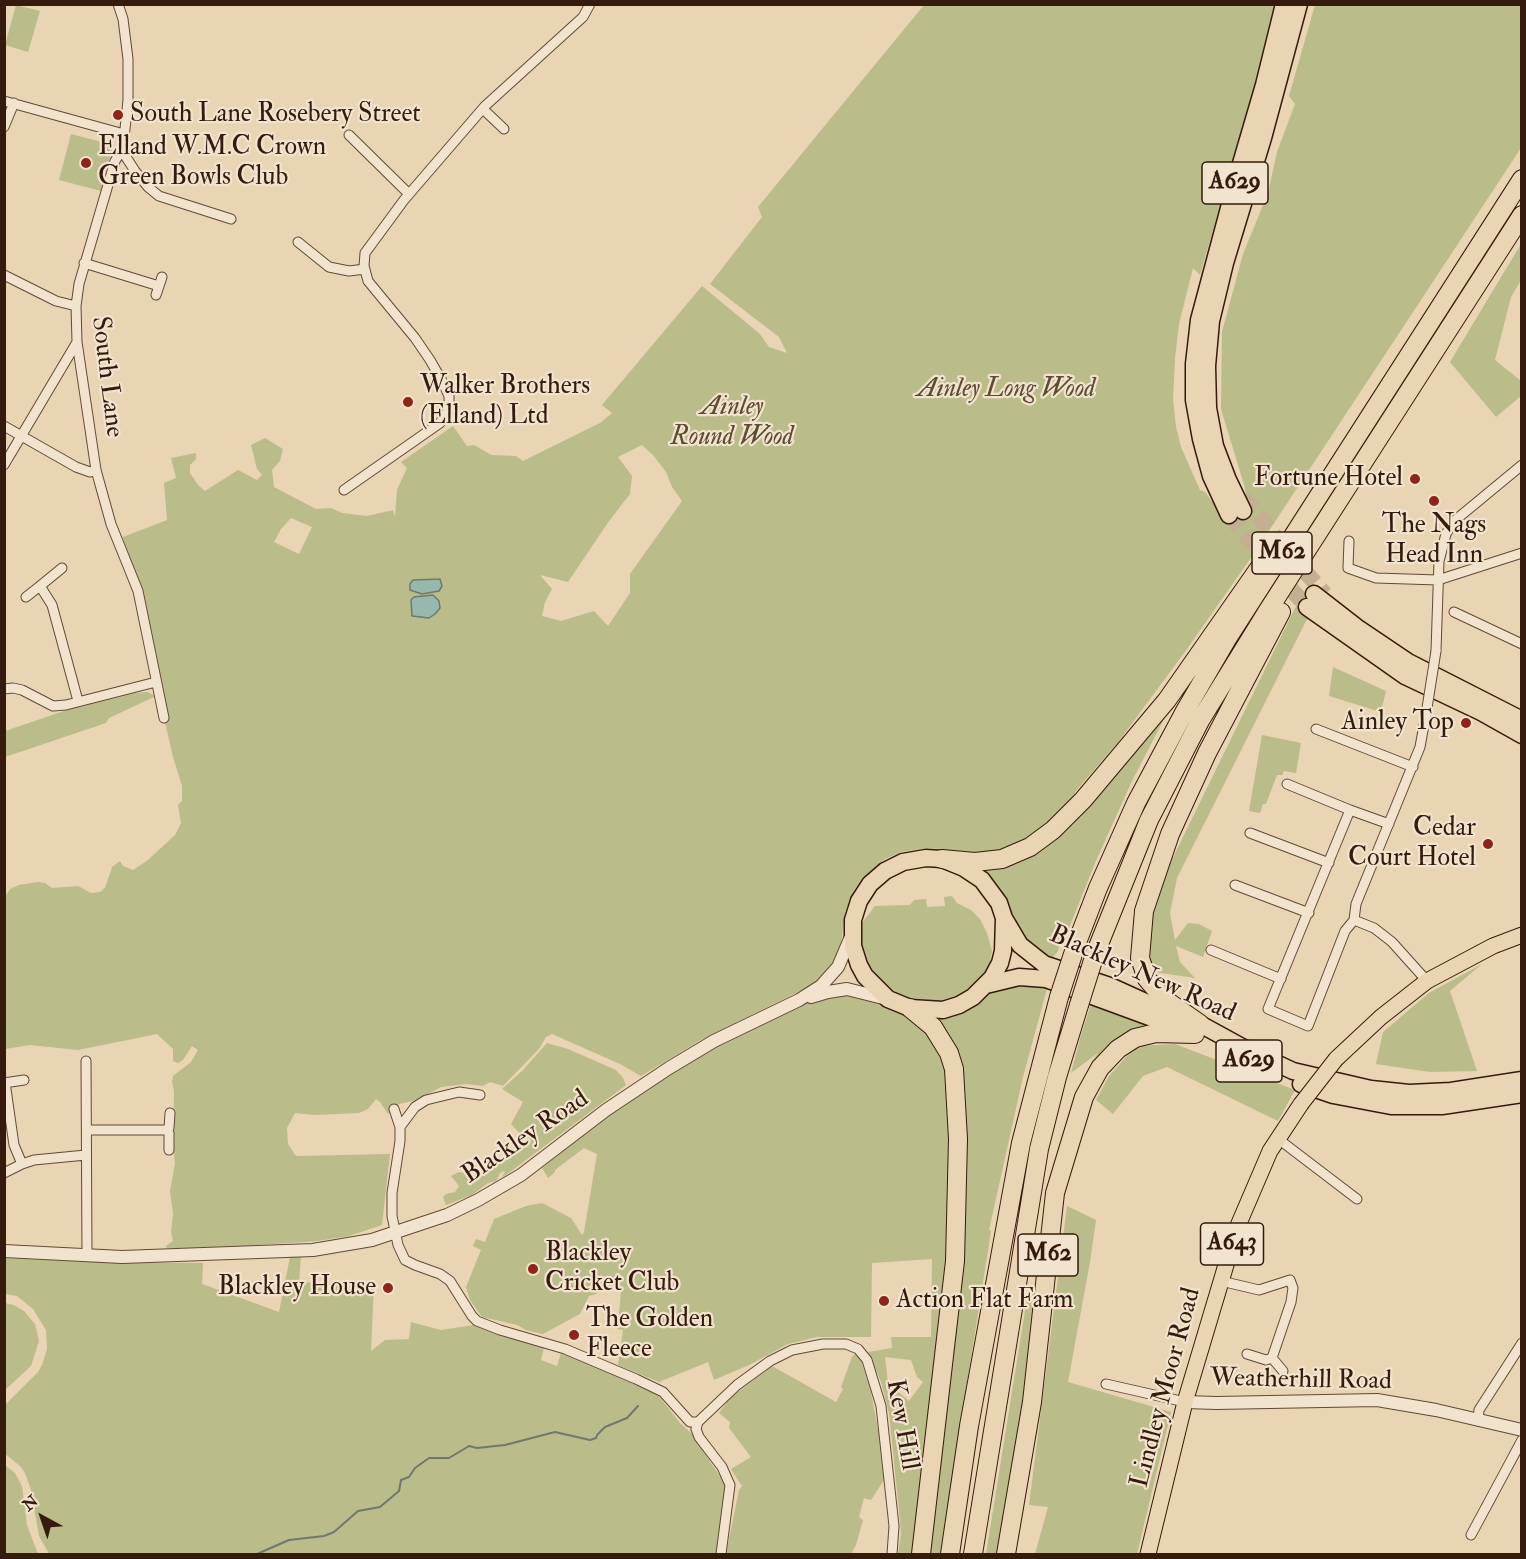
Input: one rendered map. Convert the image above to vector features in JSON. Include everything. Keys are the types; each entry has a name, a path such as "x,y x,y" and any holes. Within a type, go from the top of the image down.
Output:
{"highway":[{"name":"A629","path":"1218,292 1214,400 1238,507 1215,446 1201,365 1201,308 1264,85 1284,4"},
{"name":"A629","path":"1201,365 1218,292 1299,4"},
{"path":"1263,138 1285,83 1311,4"},
{"name":"M62","path":"950,1554 969,1426 1021,1143 1059,997 1098,888 1136,803 1227,639 1521,179"},
{"name":"M62","path":"973,1554 1039,1149 1057,1077 1079,1005 1095,954 1116,900 1149,820 1201,719 1521,215"},
{"name":"M62","path":"1197,1029 1164,999 1142,969 1140,958 1144,911 1154,878 1170,834 1207,753 1272,627 1346,505 1396,410"},
{"name":"M62","path":"942,859 985,861 1008,857 1030,847 1053,830 1083,800 1167,700 1259,567 1339,464"},
{"path":"1521,719 1408,662 1315,598 1405,676 1481,712 1521,735"},
{"name":"Blackley New Road","path":"1004,918 1005,939 1002,957 996,971 973,997 948,1008 926,1010 910,1008 888,999 869,982 854,953 853,920 870,884 879,875 909,860 942,859 964,868 982,880 999,903 1004,918 1020,945 1044,964 1110,986 1174,1015 1279,1076 1333,1095 1392,1106 1443,1106 1521,1094"},
{"name":"Blackley New Road","path":"986,985 1020,977 1046,979 1197,1029 1293,1071 1371,1089 1409,1094 1451,1091 1521,1080"},
{"path":"910,1008 933,1027 949,1053 954,1069 958,1139 955,1261 921,1554"},
{"name":"M62","path":"1006,1554 1032,1402 1055,1192 1084,1097 1100,1068 1118,1049 1135,1038 1156,1033 1197,1029"}],"main road":[{"name":"Lindley Moor Road","path":"1148,1554 1185,1402 1237,1228 1277,1138 1336,1059 1381,1017 1427,981 1493,946 1521,935"}],"street":[{"name":"South Lane","path":"118,4 123,18 128,58 128,100 123,148 115,161 84,263 76,306 77,342 96,470 111,524 138,591 164,718"},
{"path":"344,490 440,423 448,409 449,396 442,381 415,338 368,281 365,254 410,194 483,109 583,17 590,4"},
{"path":"4,127 9,102 123,134"},
{"path":"483,109 504,129"},
{"path":"349,135 410,194"},
{"path":"123,148 124,154 135,171 159,196 231,219"},
{"path":"298,242 329,267 349,271 365,269"},
{"path":"84,263 159,286"},
{"path":"5,277 56,301 76,306"},
{"path":"4,465 77,342"},
{"path":"4,426 76,467 90,472 96,470"},
{"path":"1350,810 1268,1009 1308,1026 1345,931 1354,920 1356,904 1420,747 1436,651 1438,580 1442,545 1453,522 1521,465"},
{"path":"1349,541 1348,568 1376,578 1438,580 1521,553"},
{"path":"26,597 62,568"},
{"path":"40,586 52,605 78,701"},
{"path":"1454,612 1521,644"},
{"path":"4,689 22,690 53,706 66,705 156,682"},
{"path":"1316,729 1413,767"},
{"path":"1287,784 1389,824"},
{"path":"1250,833 1329,863"},
{"path":"1235,885 1309,913"},
{"path":"1354,920 1374,928 1392,942 1427,981"},
{"name":"Blackley Road","path":"4,1251 87,1256 172,1256 307,1250 358,1244 451,1213 496,1191 533,1167 606,1110 669,1068 722,1037 799,1000 821,986 842,961 852,933"},
{"path":"1211,950 1281,978"},
{"name":"Blackley Road","path":"799,1000 828,992 847,990 888,999"},
{"path":"86,1061 87,1256"},
{"path":"22,1164 14,1145 5,1082 24,1080"},
{"path":"400,1127 416,1107 426,1100 459,1092 480,1095"},
{"path":"394,1109 400,1127 400,1141 392,1211 400,1251 405,1260 440,1274 450,1281 477,1321 565,1348 636,1379 663,1392 690,1422 698,1422 696,1429 699,1437 722,1467 730,1485 721,1554"},
{"path":"169,1150 167,1130 170,1113"},
{"path":"87,1130 167,1130"},
{"path":"1277,1138 1357,1198"},
{"path":"4,1173 22,1164 86,1155"},
{"path":"1221,1281 1259,1290 1290,1280 1294,1294 1272,1358"},
{"path":"1478,1421 1479,1410 1521,1343"},
{"name":"Kew Hill","path":"698,1422 737,1385 770,1361 792,1350 823,1344 846,1344 858,1349 867,1360 881,1406 894,1526 892,1554"},
{"path":"1247,1354 1266,1360 1272,1358"},
{"path":"1272,1358 1283,1371"},
{"path":"1106,1384 1185,1402"},
{"name":"Weatherhill Road","path":"1185,1402 1377,1400 1436,1410 1521,1430"},
{"path":"1471,1535 1521,1440"}],"green space":[{"path":"16,5 40,11 28,52 5,45"},
{"path":"924,5 1274,5 1272,26 1200,275 1193,268 1179,324 1175,358 1173,399 1181,447 1200,490 1205,492 1217,508 1234,518 1240,517 1245,510 1245,488 1221,409 1222,332 1243,254 1268,193 1277,152 1295,104 1289,96 1315,5 1521,5 1521,148 1253,555 1119,741 1050,825 1001,855 928,848 901,852 885,859 863,877 854,890 845,912 841,945 831,966 823,976 810,986 701,1040 641,1076 620,1064 552,1034 546,1037 539,1049 503,1086 490,1082 483,1086 466,1084 441,1087 417,1100 399,1104 388,1114 376,1099 368,1109 359,1113 314,1115 295,1113 287,1128 288,1144 296,1156 390,1154 382,1225 349,1236 318,1241 218,1248 167,1248 166,1246 173,1241 170,1191 175,1163 172,1082 173,1076 191,1062 198,1050 192,1046 183,1060 178,1063 173,1061 173,1049 157,1034 78,1050 30,1045 5,1049 4,899 10,889 38,882 45,883 52,888 78,886 91,893 100,892 105,888 112,867 120,861 123,866 133,870 148,860 175,835 181,823 178,805 182,801 182,786 159,696 157,658 143,600 125,551 123,537 167,520 164,483 176,478 171,458 196,453 196,459 190,465 190,473 205,491 238,470 257,480 262,475 257,469 251,445 265,438 283,449 280,461 272,470 274,487 316,509 331,508 342,513 367,516 393,510 395,517 397,490 407,468 401,462 453,426 467,446 474,445 491,455 516,456 523,461 600,423 612,413 602,405 702,286 760,334 769,347 787,353 779,337 710,284 762,217 758,207","holes":["642,445 666,472 672,487 682,501 630,574 630,593 608,626 594,611 561,621 542,616 545,602 552,589 540,575 568,582 630,494 632,476 618,457","291,518 312,527 299,554 274,542 281,529"]},
{"name":"Elland W.M.C Crown Green Bowls Club","path":"71,134 113,145 101,191 59,180"},
{"path":"1521,244 1521,280 1511,297 1495,360 1521,381 1521,396 1496,417 1450,362"},
{"path":"1297,604 1310,613 1177,878 1170,913 1175,940 1188,923 1199,924 1212,931 1203,957 1176,946 1180,962 1195,978 1154,972 1148,948 1149,915 1157,890"},
{"path":"1333,667 1386,691 1381,712 1329,696"},
{"path":"147,692 156,696 109,718 106,723 5,757 5,731 67,710"},
{"path":"1160,719 1163,721 1132,781 1095,863 1065,938 1061,938 1058,951 1050,961 1031,949 981,869 1003,864"},
{"path":"1262,735 1301,743 1296,773 1284,771 1282,775 1277,775 1266,804 1263,804 1260,813 1249,811"},
{"path":"952,896 957,903 971,910 980,919 992,951 989,969 985,977 962,996 936,1004 902,998 875,978 860,951 859,932 862,923 875,906 910,905 914,900 926,899 927,907 945,906 944,897"},
{"path":"1482,964 1450,991 1477,1071 1430,1072 1376,1064 1383,1032 1429,993"},
{"path":"1020,983 1048,985 1023,1077 989,1230 991,1231 940,1554 928,1554 961,1282 966,1188 966,1134 930,1018 998,988"},
{"path":"860,994 914,1019 925,1027 947,1060 950,1145 947,1244 912,1554 898,1554 901,1534 889,1413 881,1382 868,1352 892,1348 891,1337 931,1337 932,1259 872,1263 871,1337 817,1337 788,1344 749,1365 714,1380 708,1362 659,1382 618,1365 623,1330 617,1329 621,1290 619,1286 604,1286 596,1294 589,1296 580,1314 543,1334 482,1317 470,1300 466,1287 481,1250 473,1246 476,1239 485,1242 494,1219 526,1206 542,1203 571,1218 582,1235 584,1232 597,1154 584,1148 548,1178 542,1168 653,1084 737,1035 822,996","holes":["885,1357 911,1360 917,1377 923,1382 909,1401 888,1383"]},
{"path":"1092,1001 1136,1015 1157,1029 1079,1089 1098,1053 1071,1073"},
{"path":"547,1043 568,1049 616,1070 626,1085 506,1175 502,1177 505,1171 501,1172 496,1181 488,1183 472,1195 446,1205 443,1197 455,1192 459,1186 451,1176 459,1172 468,1174 474,1179 484,1174 526,1140 511,1124 523,1102 502,1089"},
{"path":"1175,1044 1295,1090 1278,1121 1167,1067 1143,1076 1113,1114 1096,1100 1109,1076 1136,1046"},
{"path":"1067,1206 1096,1220 1068,1382 1171,1412 1137,1554 1035,1554 1048,1507 1029,1505"},
{"path":"290,1257 301,1257 299,1282 374,1285 371,1351 385,1340 409,1339 411,1322 441,1330 474,1325 544,1348 541,1360 557,1366 561,1353 568,1354 658,1395 680,1423 692,1434 725,1484 718,1554 49,1554 39,1536 31,1490 25,1473 4,1453 5,1405 38,1372 42,1365 47,1349 46,1330 33,1309 17,1296 5,1294 5,1258 90,1262 203,1263 202,1284 279,1312"},
{"path":"1044,1275 1000,1554 986,1554 1029,1286 1037,1294"},
{"path":"4,1303 14,1305 24,1311 35,1324 39,1341 31,1366 5,1390"},
{"path":"855,1354 861,1361 870,1388 880,1439 884,1480 871,1500 864,1498 859,1517 863,1520 851,1554 726,1554 739,1490 742,1486 731,1469 751,1457 729,1428 730,1422 719,1413 730,1398 772,1366 836,1402"},
{"path":"5,1465 15,1473 22,1486 27,1525 38,1554 5,1554"}],"water":[{"path":"440,579 442,586 439,591 422,594 410,590 413,580"},
{"path":"433,595 439,601 440,608 435,614 429,618 412,616 411,600 414,597"}],"waterway":[{"path":"257,1554 289,1540 324,1536 334,1532 358,1511 380,1507 399,1491 401,1480 409,1477 415,1468 429,1458 449,1458 469,1446 477,1448 505,1445 555,1432 590,1440 596,1438 605,1427 627,1418 638,1406"}],"tunnel":[{"path":"1243,497 1325,594"},
{"path":"1229,515 1307,607"}],"place":[{"name":"South Lane Rosebery Street","path":"118,115"},
{"name":"Elland W.M.C Crown Green Bowls Club","path":"86,163"},
{"name":"Walker Brothers (Elland) Ltd","path":"408,402"},
{"name":"Fortune Hotel","path":"1415,479"},
{"name":"The Nags Head Inn","path":"1434,501"},
{"name":"Ainley Top","path":"1466,723"},
{"name":"Cedar Court Hotel","path":"1488,844"},
{"name":"Blackley Cricket Club","path":"533,1269"},
{"name":"Blackley House","path":"388,1288"},
{"name":"Action Flat Farm","path":"884,1301"},
{"name":"The Golden Fleece","path":"574,1335"}],"park label":[{"name":"Ainley Long Wood","path":"1006,390"},
{"name":"Ainley Round Wood","path":"732,423"}]}
